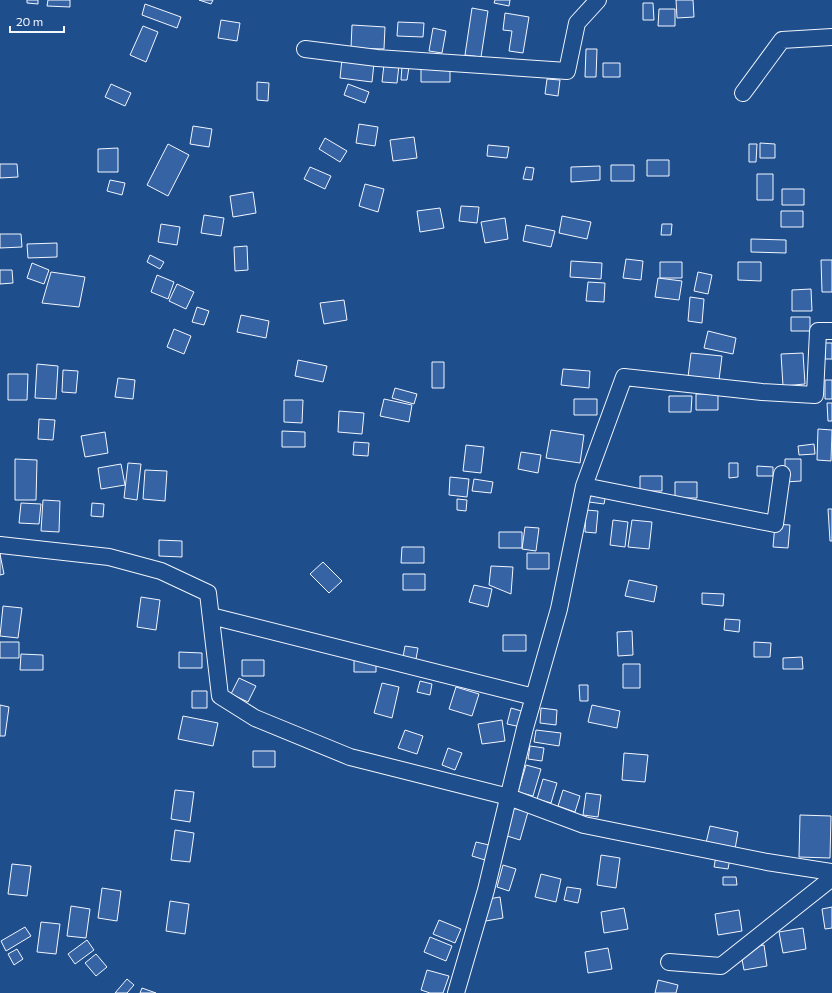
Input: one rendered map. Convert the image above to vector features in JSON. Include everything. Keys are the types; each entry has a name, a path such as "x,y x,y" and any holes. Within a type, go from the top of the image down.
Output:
{"street":[{"path":"305,49 385,59 567,71 577,23 594,2"},
{"path":"743,92 782,40 832,37"},
{"path":"456,993 486,890 534,697 559,609 584,486 624,377 762,392 815,395 818,332 832,331"},
{"path":"584,486 775,524 782,474"},
{"path":"0,545 110,557 161,571 208,593 220,696 255,718 350,757 509,797 584,825 767,862 832,872"},
{"path":"211,616 534,697"},
{"path":"669,962 721,966 832,878"}],"building":[{"path":"27,0 38,0 38,4 27,3"},
{"path":"48,0 70,0 70,7 47,6"},
{"path":"199,0 213,0 211,4"},
{"path":"495,0 510,0 509,6 494,3"},
{"path":"676,0 693,0 694,17 677,18"},
{"path":"643,3 653,3 654,20 643,20"},
{"path":"145,4 181,17 177,28 142,15"},
{"path":"472,8 488,11 481,57 465,55"},
{"path":"659,9 675,9 675,26 658,26"},
{"path":"505,13 529,17 523,53 509,51 512,31 503,30"},
{"path":"221,20 240,23 237,41 218,38"},
{"path":"398,22 424,23 423,37 397,36"},
{"path":"352,25 385,27 384,49 351,48"},
{"path":"143,26 158,32 146,62 130,55"},
{"path":"433,28 446,31 442,53 429,51"},
{"path":"586,49 597,49 596,77 585,77"},
{"path":"342,59 374,63 372,82 340,78"},
{"path":"603,63 620,63 620,77 603,77"},
{"path":"384,64 399,65 397,83 382,82"},
{"path":"402,66 409,67 407,80 401,80"},
{"path":"421,67 450,67 450,82 421,82"},
{"path":"547,79 560,80 558,96 545,94"},
{"path":"257,82 269,83 268,101 257,100"},
{"path":"111,84 131,93 125,106 105,97"},
{"path":"348,84 369,92 365,103 344,95"},
{"path":"359,124 378,127 375,146 356,143"},
{"path":"193,126 212,129 209,147 190,144"},
{"path":"414,137 417,158 393,161 390,140"},
{"path":"325,138 347,151 340,162 319,149"},
{"path":"760,143 775,144 775,158 760,158"},
{"path":"168,144 189,155 168,196 147,185"},
{"path":"749,144 757,144 756,162 749,162"},
{"path":"488,145 509,147 507,158 487,156"},
{"path":"118,148 118,172 98,172 98,149"},
{"path":"647,160 669,160 669,176 647,176"},
{"path":"0,164 17,164 18,177 0,178"},
{"path":"611,165 634,165 634,181 611,181"},
{"path":"600,166 600,180 571,182 571,167"},
{"path":"310,167 331,176 325,189 304,179"},
{"path":"526,167 534,168 532,180 523,179"},
{"path":"757,174 773,174 773,200 757,200"},
{"path":"110,180 125,183 122,195 107,191"},
{"path":"365,184 384,189 378,212 359,206"},
{"path":"782,189 804,189 804,205 782,205"},
{"path":"253,192 256,213 233,217 230,196"},
{"path":"461,206 479,207 477,223 459,221"},
{"path":"440,208 444,228 420,232 417,211"},
{"path":"781,211 803,211 803,227 781,227"},
{"path":"204,215 224,218 221,236 201,233"},
{"path":"562,216 591,222 587,239 559,233"},
{"path":"505,218 508,239 485,243 481,222"},
{"path":"161,224 180,227 177,245 158,242"},
{"path":"662,224 672,224 671,235 661,235"},
{"path":"526,225 555,231 551,247 523,241"},
{"path":"0,234 21,234 22,247 0,248"},
{"path":"751,239 786,240 786,253 751,252"},
{"path":"57,243 57,257 28,258 27,244"},
{"path":"247,246 248,270 235,271 234,247"},
{"path":"150,255 164,262 160,269 147,262"},
{"path":"626,259 643,261 641,280 623,278"},
{"path":"821,260 832,260 832,292 822,292"},
{"path":"571,261 602,263 601,279 570,277"},
{"path":"660,262 682,262 682,278 660,278"},
{"path":"738,262 761,262 761,281 738,280"},
{"path":"32,263 49,270 44,284 27,278"},
{"path":"0,270 12,270 13,283 0,284"},
{"path":"51,272 85,277 79,307 42,303"},
{"path":"698,272 712,275 708,294 694,291"},
{"path":"157,275 174,282 168,299 151,292"},
{"path":"658,278 682,281 679,300 655,297"},
{"path":"588,282 605,283 604,302 586,301"},
{"path":"177,284 194,292 186,309 169,301"},
{"path":"811,289 812,311 792,311 792,290"},
{"path":"690,297 704,299 702,323 688,321"},
{"path":"344,300 347,320 324,324 320,303"},
{"path":"197,307 209,311 204,325 192,322"},
{"path":"241,315 269,321 266,338 237,332"},
{"path":"791,317 810,317 810,331 791,331"},
{"path":"174,329 191,336 184,354 167,347"},
{"path":"708,331 736,338 733,354 704,348"},
{"path":"825,343 832,343 832,359 825,359"},
{"path":"691,353 722,356 719,380 688,377"},
{"path":"803,353 805,384 783,386 781,354"},
{"path":"298,360 327,366 323,382 295,376"},
{"path":"432,362 444,362 444,388 432,388"},
{"path":"37,364 58,366 56,399 35,398"},
{"path":"563,369 590,371 589,388 561,385"},
{"path":"63,370 78,371 76,393 62,392"},
{"path":"8,374 28,374 27,400 8,400"},
{"path":"118,378 135,380 133,399 115,397"},
{"path":"825,380 832,380 832,399 825,399"},
{"path":"395,388 417,394 414,404 392,398"},
{"path":"696,394 718,394 718,410 696,410"},
{"path":"669,396 692,396 691,412 669,412"},
{"path":"384,399 412,405 409,422 380,416"},
{"path":"574,399 597,399 597,415 574,415"},
{"path":"284,400 303,400 302,423 284,422"},
{"path":"827,403 832,403 832,421 828,421"},
{"path":"339,411 364,413 362,434 338,432"},
{"path":"39,419 55,420 53,440 38,439"},
{"path":"818,429 832,430 831,461 817,460"},
{"path":"551,430 584,435 580,463 546,458"},
{"path":"282,431 305,432 305,447 282,447"},
{"path":"105,432 108,453 85,457 81,436"},
{"path":"354,442 369,443 368,456 353,455"},
{"path":"814,444 815,454 799,455 798,446"},
{"path":"466,445 484,447 481,473 463,471"},
{"path":"521,452 541,455 538,473 518,469"},
{"path":"15,459 37,460 36,500 15,500"},
{"path":"785,459 801,459 801,481 785,482"},
{"path":"128,463 141,464 137,500 124,498"},
{"path":"729,463 738,463 738,477 729,478"},
{"path":"121,464 125,485 101,489 98,468"},
{"path":"757,466 773,467 773,476 757,476"},
{"path":"145,470 167,471 165,501 143,499"},
{"path":"640,476 662,476 662,491 640,491"},
{"path":"450,477 469,479 467,497 449,495"},
{"path":"474,479 493,482 491,493 472,491"},
{"path":"675,482 697,482 697,498 675,498"},
{"path":"590,492 606,494 604,504 589,502"},
{"path":"457,499 467,500 466,511 457,510"},
{"path":"43,500 60,501 59,532 41,531"},
{"path":"21,503 41,504 39,524 19,523"},
{"path":"92,503 104,504 103,517 91,516"},
{"path":"828,509 832,509 832,541 830,541"},
{"path":"586,510 598,511 596,533 585,532"},
{"path":"613,520 628,522 625,547 610,545"},
{"path":"632,520 652,522 649,549 628,547"},
{"path":"775,524 790,525 788,548 773,547"},
{"path":"525,527 539,528 536,551 522,549"},
{"path":"499,532 522,532 522,548 499,548"},
{"path":"159,540 182,541 182,557 159,556"},
{"path":"402,547 424,547 424,563 401,563"},
{"path":"527,553 549,553 549,569 527,569"},
{"path":"0,554 4,574 0,575"},
{"path":"323,562 342,581 329,593 310,574"},
{"path":"491,566 513,567 511,594 489,585"},
{"path":"403,574 425,574 425,590 403,590"},
{"path":"629,580 657,586 654,602 625,596"},
{"path":"474,585 492,589 488,607 469,602"},
{"path":"702,593 724,594 723,606 702,604"},
{"path":"141,597 160,600 156,630 137,627"},
{"path":"3,606 22,608 18,638 0,636"},
{"path":"725,619 740,620 739,632 724,630"},
{"path":"632,631 633,655 618,656 617,632"},
{"path":"503,635 526,635 526,651 503,651"},
{"path":"0,642 19,642 19,658 0,658"},
{"path":"754,642 771,643 770,657 754,657"},
{"path":"405,646 418,648 414,670 401,668"},
{"path":"179,652 202,653 202,668 179,668"},
{"path":"21,654 43,655 43,670 20,670"},
{"path":"354,656 376,656 376,672 354,672"},
{"path":"802,657 803,669 783,669 783,658"},
{"path":"242,660 264,660 264,676 242,676"},
{"path":"623,664 640,664 640,688 623,688"},
{"path":"239,678 256,686 248,702 231,694"},
{"path":"420,681 432,684 430,695 417,692"},
{"path":"382,683 399,687 392,718 374,713"},
{"path":"579,685 588,685 588,701 580,701"},
{"path":"456,687 479,694 472,716 449,709"},
{"path":"192,691 207,691 207,708 192,708"},
{"path":"0,705 9,707 5,736 0,736"},
{"path":"592,705 620,711 617,728 588,722"},
{"path":"511,708 525,712 521,727 507,724"},
{"path":"541,708 557,710 556,725 540,723"},
{"path":"183,716 218,723 213,746 178,739"},
{"path":"502,720 505,741 482,744 478,724"},
{"path":"405,730 423,736 417,754 398,748"},
{"path":"536,730 561,733 559,746 534,742"},
{"path":"530,746 544,748 542,761 528,759"},
{"path":"448,748 462,753 455,770 442,765"},
{"path":"253,751 275,751 275,767 253,767"},
{"path":"624,753 648,755 645,782 622,780"},
{"path":"526,765 541,769 533,796 518,792"},
{"path":"543,779 557,783 551,803 537,799"},
{"path":"175,790 194,792 190,822 171,819"},
{"path":"563,790 580,796 575,812 558,806"},
{"path":"586,793 601,795 598,817 583,815"},
{"path":"512,808 528,812 520,840 504,835"},
{"path":"800,815 831,816 830,858 799,857"},
{"path":"710,826 738,832 735,849 706,843"},
{"path":"175,830 194,833 190,862 171,860"},
{"path":"476,842 489,845 485,860 472,856"},
{"path":"601,855 620,858 616,888 597,885"},
{"path":"716,856 730,858 728,869 714,867"},
{"path":"12,864 31,866 27,896 8,894"},
{"path":"503,865 516,869 509,891 497,887"},
{"path":"541,874 561,879 556,902 535,897"},
{"path":"723,877 736,877 737,885 723,885"},
{"path":"567,887 581,889 578,903 564,900"},
{"path":"102,888 121,891 117,921 98,918"},
{"path":"500,897 503,918 480,922 477,901"},
{"path":"170,901 189,904 185,934 166,931"},
{"path":"71,906 90,909 86,938 67,936"},
{"path":"832,907 832,928 825,929 822,909"},
{"path":"624,908 628,929 604,933 601,912"},
{"path":"739,910 742,931 718,935 715,914"},
{"path":"439,920 461,929 455,943 433,934"},
{"path":"41,922 60,924 56,954 37,952"},
{"path":"25,927 31,936 6,951 1,941"},
{"path":"803,928 806,949 783,953 779,932"},
{"path":"430,937 452,946 446,961 424,952"},
{"path":"87,940 94,950 75,964 68,954"},
{"path":"764,945 767,966 744,970 740,949"},
{"path":"608,948 612,969 588,973 585,952"},
{"path":"17,949 23,959 14,965 8,954"},
{"path":"96,954 107,967 96,976 85,963"},
{"path":"427,970 449,976 443,993 430,993 421,990"},
{"path":"127,979 134,985 127,993 115,993"},
{"path":"658,980 678,985 676,993 655,993"},
{"path":"142,988 156,993 140,993"}]}
